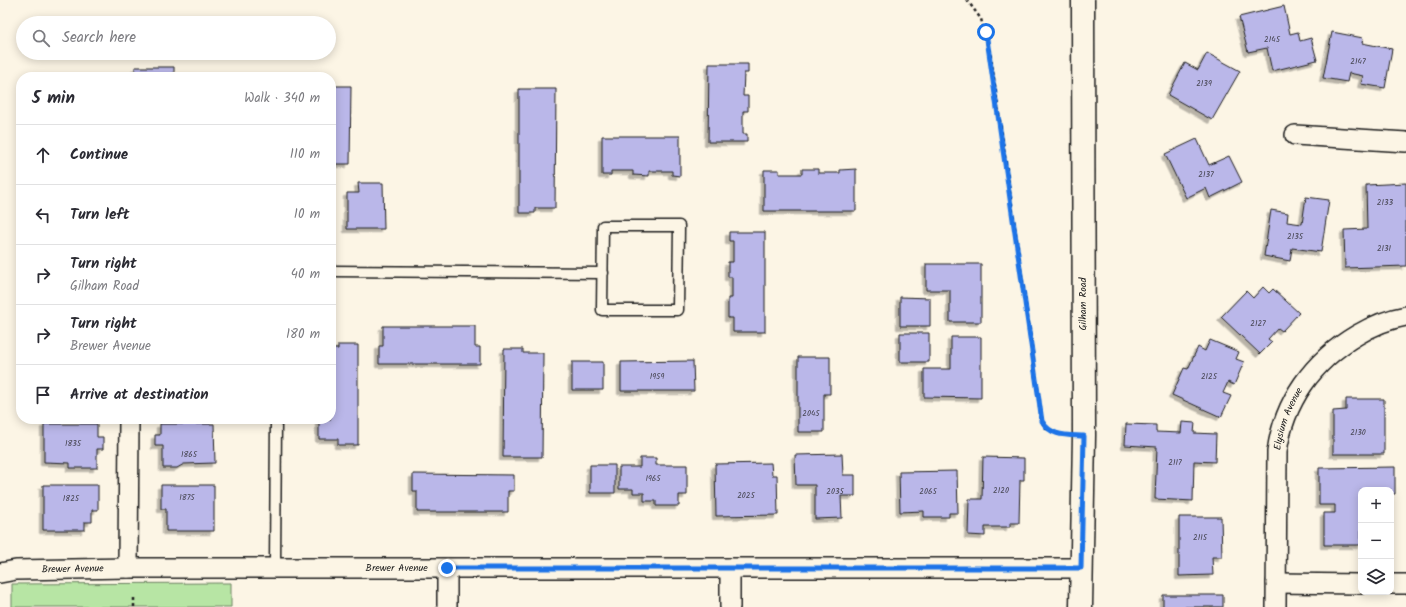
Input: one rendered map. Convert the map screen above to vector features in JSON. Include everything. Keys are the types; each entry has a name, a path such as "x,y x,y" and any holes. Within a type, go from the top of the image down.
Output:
{"street":[{"name":"Gilham Road","path":"1081,607 1084,436 1083,0"},
{"path":"1295,135 1406,142"},
{"name":"Elysium Avenue","path":"1276,607 1277,452 1280,434 1291,403 1300,386 1312,371 1338,348 1365,330 1383,322 1406,316"},
{"path":"128,568 129,424"},
{"name":"Brewer Avenue","path":"0,573 16,570 128,568 1081,568"},
{"path":"447,568 447,607"},
{"path":"730,568 730,607"},
{"path":"1276,583 1358,584"},
{"path":"1394,584 1406,584"}],"lane":[{"path":"603,226 678,226 678,310 602,310 603,272 603,226"},
{"path":"336,271 603,272"},
{"path":"275,568 276,424"}],"path":[{"path":"967,0 981,19 991,58 1042,421 1046,428 1054,433 1084,436"},
{"path":"134,595 134,607"}],"green space":[{"path":"231,583 231,607 12,607 12,584"}],"building":[{"path":"1284,6 1290,34 1298,32 1300,41 1311,38 1317,60 1272,71 1267,48 1248,52 1239,17"},
{"path":"1332,32 1363,38 1362,43 1392,49 1385,88 1361,84 1363,76 1349,73 1347,82 1323,78"},
{"path":"1207,53 1240,71 1212,120 1168,95 1185,63 1198,70"},
{"path":"709,64 748,64 748,73 744,73 743,96 748,96 748,111 743,111 743,134 747,134 747,142 708,142"},
{"path":"135,67 174,67 174,72 135,72"},
{"path":"336,86 351,86 350,164 336,164"},
{"path":"519,89 556,89 555,208 535,208 535,213 519,213"},
{"path":"602,136 680,136 680,176 672,175 672,171 649,171 649,176 633,175 633,171 611,171 611,175 602,175"},
{"path":"1197,139 1209,165 1229,156 1242,182 1210,198 1206,188 1186,198 1165,154"},
{"path":"802,169 818,169 818,173 840,173 840,170 856,169 856,211 764,211 764,170 779,170 779,174 802,174"},
{"path":"358,183 383,183 384,229 347,229 347,193 359,193"},
{"path":"1406,183 1406,266 1345,268 1344,230 1367,229 1366,185"},
{"path":"1306,197 1329,200 1321,252 1292,248 1290,261 1264,256 1271,210 1288,213 1287,222 1302,224"},
{"path":"729,232 765,232 765,332 733,332 733,318 728,318 728,298 732,298 732,277 728,277 728,262 733,262 733,241 729,241"},
{"path":"926,264 981,264 981,322 950,322 950,290 926,290"},
{"path":"1263,287 1269,293 1273,289 1299,313 1282,331 1278,328 1268,339 1272,342 1260,354 1221,317 1246,291 1253,298"},
{"path":"900,297 930,298 930,326 900,326"},
{"path":"383,326 475,326 475,347 480,347 480,364 379,364 379,346 383,346"},
{"path":"900,333 929,333 929,362 900,362"},
{"path":"951,337 981,337 981,398 924,397 924,369 951,369"},
{"path":"1210,340 1239,352 1236,359 1244,362 1234,385 1228,382 1223,393 1231,396 1221,417 1172,395 1184,368 1188,369 1198,347 1205,351"},
{"path":"338,345 358,345 358,445 338,445 338,439 319,439 319,424 336,424 336,349 338,349"},
{"path":"504,349 523,349 523,353 543,353 542,457 503,457"},
{"path":"798,357 830,357 830,394 824,394 824,432 798,432"},
{"path":"693,361 694,391 621,391 621,362"},
{"path":"572,362 603,362 603,390 572,390"},
{"path":"1346,399 1384,399 1384,454 1333,454 1333,411 1346,410"},
{"path":"1182,422 1195,423 1194,433 1216,434 1215,462 1194,461 1193,501 1155,499 1157,447 1125,445 1126,424 1156,425 1156,432 1181,433"},
{"path":"44,424 97,424 97,437 103,437 103,449 97,449 97,468 70,468 70,463 44,462"},
{"path":"160,424 214,424 215,463 184,464 177,468 163,468 163,446 155,446 155,435 160,435"},
{"path":"842,454 843,475 855,475 855,496 841,496 842,518 815,519 815,485 796,485 795,455"},
{"path":"983,457 1024,458 1024,480 1020,480 1019,523 1010,523 1010,527 985,527 985,536 968,535 969,499 982,499"},
{"path":"640,458 656,458 656,465 687,465 687,495 679,495 679,506 656,506 656,501 644,501 644,493 633,493 633,489 619,489 619,467 640,467"},
{"path":"771,463 772,475 777,475 778,515 716,516 715,464"},
{"path":"590,465 615,465 615,493 590,493"},
{"path":"1395,467 1395,494 1394,487 1358,487 1358,545 1324,545 1324,513 1335,513 1335,505 1319,505 1319,468"},
{"path":"957,471 958,513 949,513 949,517 924,517 924,511 900,512 899,472"},
{"path":"413,474 514,475 514,491 508,491 508,512 417,512 417,491 413,491"},
{"path":"43,485 98,485 98,510 92,510 92,522 85,522 85,530 43,530"},
{"path":"161,485 214,485 214,531 166,531 166,509 161,509"},
{"path":"1179,517 1221,517 1222,557 1212,557 1213,575 1179,576"},
{"path":"1163,595 1223,595 1223,607 1163,607"}],"route":[{"path":"447,568 1081,568 1084,436 1054,433 1046,428 1042,421 991,58 986,32"}]}
